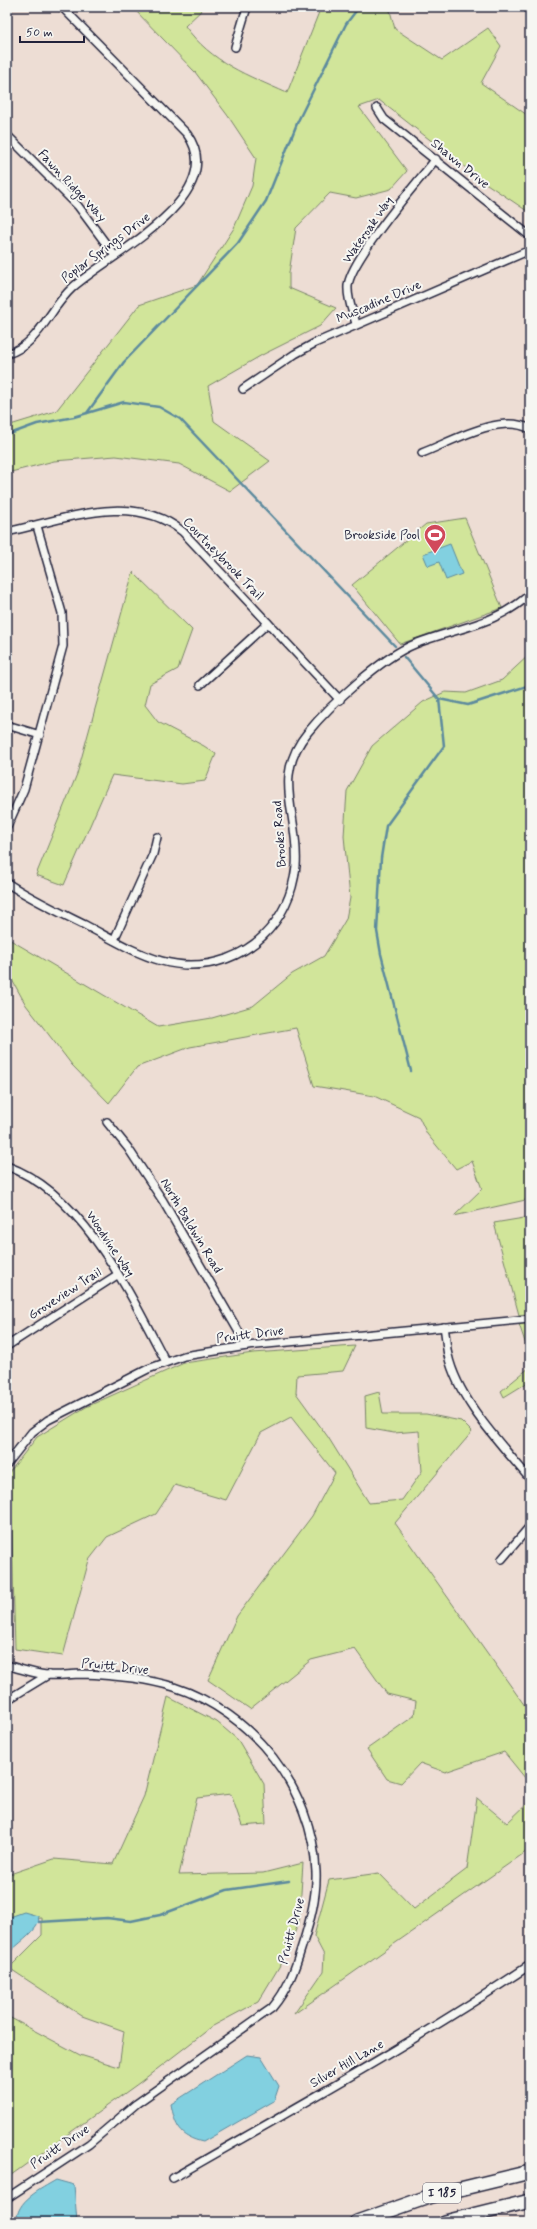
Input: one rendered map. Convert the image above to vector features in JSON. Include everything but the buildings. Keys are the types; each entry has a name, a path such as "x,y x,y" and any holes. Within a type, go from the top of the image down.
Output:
{"highway":[{"name":"I 185","path":"357,2222 431,2196 530,2172"},
{"name":"I 185","path":"445,2222 530,2201"}],"street":[{"name":"Poplar Springs Drive","path":"7,354 27,345 66,293 151,231 167,215 194,176 196,156 187,134 62,7"},
{"path":"235,47 247,7"},
{"name":"Shawn Drive","path":"377,108 384,118 530,236"},
{"name":"Fawn Ridge Way","path":"7,135 78,206 115,256"},
{"name":"Wateroak Way","path":"356,324 348,297 348,286 352,271 365,251 436,159"},
{"name":"Muscadine Drive","path":"243,389 295,354 356,324 530,250"},
{"path":"422,453 490,426 513,424 530,429"},
{"name":"Courtneybrook Trail","path":"7,532 113,510 134,511 162,519 183,532 340,700"},
{"path":"7,828 24,789 60,661 63,630 58,595 37,526"},
{"name":"Brooks Road","path":"7,883 114,940 165,963 196,966 215,963 234,956 251,947 267,933 286,905 294,882 296,852 289,795 291,760 307,734 340,700 378,667 405,648 485,623 512,609 530,594"},
{"path":"200,685 268,623"},
{"path":"7,725 40,735"},
{"path":"114,940 153,854 157,837"},
{"name":"North Baldwin Road","path":"107,1122 128,1148 162,1201 247,1346"},
{"name":"Woodvine Way","path":"7,1166 30,1177 46,1188 76,1215 117,1275 166,1362"},
{"name":"Groveview Trail","path":"7,1346 117,1275"},
{"name":"Pruitt Drive","path":"7,1464 32,1432 48,1420 107,1389 166,1362 184,1356 247,1346 530,1319"},
{"path":"444,1327 448,1356 459,1383 492,1434 530,1479"},
{"path":"502,1559 530,1526"},
{"name":"Pruitt Drive","path":"7,1665 48,1675 117,1676 173,1687 217,1706 239,1721 256,1736 274,1758 291,1786 303,1812 316,1865 316,1885 311,1914 294,1972 282,1996 272,2008 136,2104 89,2144 7,2198"},
{"path":"7,1700 48,1675"},
{"name":"Silver Hill Lane","path":"173,2178 383,2058 530,1965"}],"green space":[{"path":"132,7 205,7 185,26 195,39 207,50 231,67 287,93 321,7 389,7 395,29 442,60 488,28 501,46 481,83 530,117 530,213 484,182 379,100 359,107 407,171 391,189 356,198 330,193 296,228 289,273 289,288 336,308 320,326 262,355 208,386 214,421 270,461 230,491 179,464 116,456 54,461 7,473 7,426 56,411 139,305 197,285 234,228 252,186 256,158 228,116 195,72"},
{"name":"Brookside Pool","path":"465,518 502,608 400,644 352,585 426,524"},
{"path":"133,572 192,630 178,669 150,684 145,705 158,722 204,746 216,754 205,781 182,784 112,775 64,885 36,875 77,774"},
{"path":"530,654 530,1199 454,1216 482,1189 472,1161 456,1169 427,1134 419,1117 374,1096 314,1086 296,1028 190,1047 137,1067 109,1103 72,1065 26,1005 7,971 7,938 158,1027 212,1018 253,1006 292,974 324,956 346,919 350,898 344,836 347,791 372,746 423,702 445,692 466,693 502,680"},
{"path":"530,1217 530,1314 519,1315 494,1223"},
{"path":"530,1323 530,1357 519,1324"},
{"path":"355,1346 343,1371 297,1375 296,1393 328,1437 369,1503 402,1500 422,1471 419,1431 394,1433 366,1428 365,1396 379,1392 383,1414 426,1414 461,1421 472,1432 395,1523 530,1713 530,1784 504,1752 445,1772 420,1763 401,1783 387,1779 367,1749 414,1716 416,1701 387,1694 355,1649 311,1660 250,1709 208,1680 237,1616 312,1516 335,1473 291,1417 261,1433 226,1500 175,1485 156,1514 107,1537 89,1560 63,1656 15,1649 11,1500 8,1474 37,1437 86,1407 184,1363 253,1353"},
{"path":"530,1367 530,1381 504,1397 501,1391"},
{"path":"168,1697 217,1722 238,1740 264,1784 266,1824 242,1826 231,1794 197,1798 179,1875 263,1873 303,1863 299,1923 279,1967 258,2002 213,2026 139,2083 7,2178 7,2016 80,2055 119,2067 124,2031 82,2016 9,1968 42,1935 42,1918 7,1921 7,1875 54,1859 113,1864 144,1796"},
{"path":"477,1798 507,1823 530,1801 530,1849 294,2014 323,1972 324,1955 314,1936 329,1880 379,1873 414,1909 467,1869"}],"water":[{"path":"450,544 462,574 446,580 439,562 428,566 423,554"},
{"path":"24,1912 38,1916 39,1922 29,1935 7,1955 7,1918"},
{"path":"247,2055 261,2057 279,2086 274,2101 203,2142 195,2140 184,2134 174,2119 171,2104"},
{"path":"56,2180 74,2185 77,2222 17,2222 17,2215 20,2208 30,2196"}],"waterway":[{"path":"87,413 124,362 238,243 266,201 298,121 346,24 359,7"},
{"path":"7,435 37,424 74,417 124,402 159,407 180,419 395,646"},
{"path":"404,657 439,699 444,746 386,826 381,858 377,931 381,954 411,1071"},
{"path":"439,699 468,705 530,685"},
{"path":"39,1922 107,1918 131,1921 160,1915 227,1890 289,1881"}],"place":[{"name":"Brookside Pool","path":"435,554"}]}
